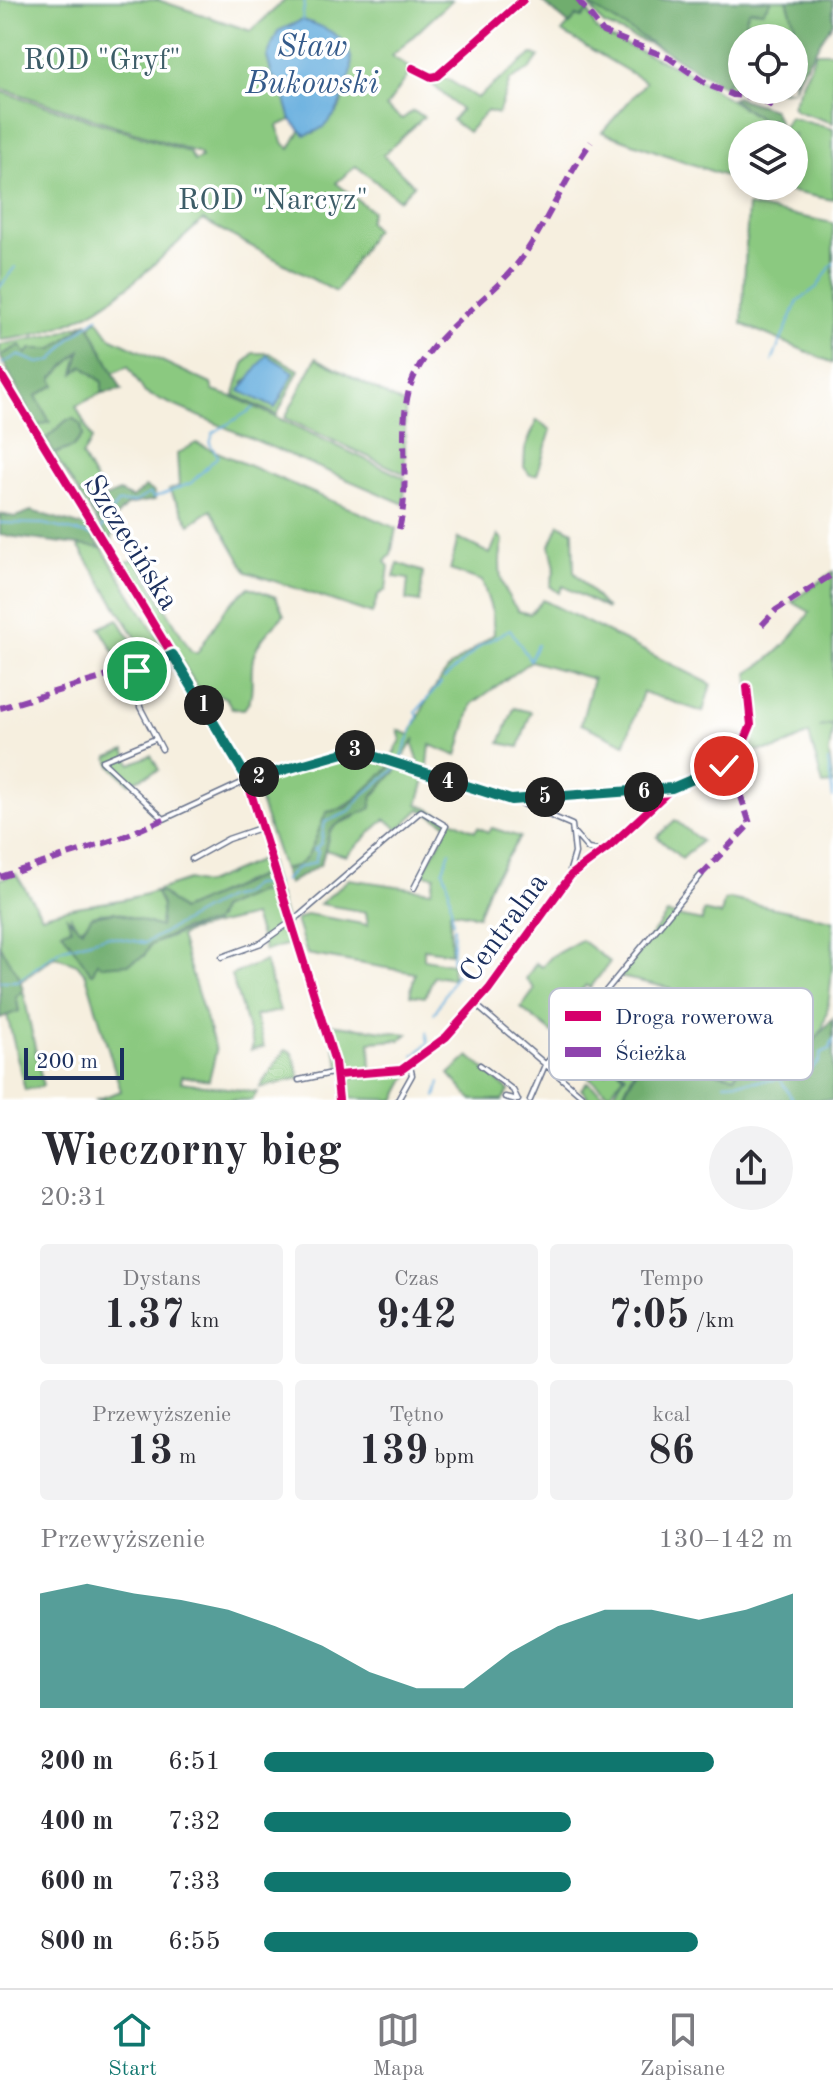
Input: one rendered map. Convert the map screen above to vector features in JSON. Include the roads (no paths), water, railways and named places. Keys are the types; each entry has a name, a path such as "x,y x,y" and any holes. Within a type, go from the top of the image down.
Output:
{"street":[{"path":"413,68 431,77 437,76 523,0"},
{"name":"Szczecińska","path":"0,373 248,780 338,1073 339,1100"},
{"path":"108,676 173,655"},
{"path":"137,669 140,707 162,749"},
{"name":"Centralna","path":"299,1080 338,1073 384,1074 410,1066 446,1037 476,1005 567,880 604,851 672,788 717,770 738,756 751,725 747,687"},
{"path":"155,739 102,761 164,819 248,780 354,750 532,805 568,822 591,851 604,851"},
{"path":"511,800 672,788"},
{"path":"532,798 532,805"},
{"path":"222,957 261,943 347,878 421,811 446,826 414,888"},
{"path":"192,859 228,839 263,827"},
{"name":"Centralna","path":"567,880 575,853 575,834"},
{"path":"610,988 671,907 701,875"},
{"path":"476,1005 549,1068"},
{"path":"529,1100 549,1060"},
{"path":"480,1065 513,1090 518,1100"},
{"path":"398,1100 412,1075 410,1066"},
{"path":"563,1080 587,1100"},
{"path":"505,1097 518,1100"}],"water":[{"name":"Staw Bukowski","path":"302,20 331,31 345,44 352,62 351,74 336,113 320,129 305,135 291,120 282,88 272,75 267,57 278,31"},
{"path":"267,355 294,372 275,408 240,391"}],"waterway":[{"path":"302,20 305,0"},
{"path":"772,361 798,301 817,287 833,263"},
{"path":"0,287 15,267"},
{"path":"2,364 18,355 38,363 52,361 71,338 98,317"},
{"path":"101,529 117,503 135,502 150,493 153,498 191,483 218,456 210,444 213,433 254,408"},
{"path":"0,523 43,524 95,536"},
{"path":"444,679 480,646 510,629 530,660 537,645"},
{"path":"399,763 418,716 416,712 441,683"},
{"path":"828,761 833,798"},
{"path":"284,881 295,869 315,862 318,851 314,850 321,843 325,822 349,812 361,797 396,768"},
{"path":"447,881 443,870 450,851"},
{"path":"0,981 18,981 61,949 107,936 145,943 226,898 240,895 253,885 276,883"},
{"path":"448,883 453,923"},
{"path":"452,962 454,927"},
{"path":"434,1014 458,971"},
{"path":"414,1056 428,1043 427,1032"},
{"path":"813,1067 821,1053 830,1049 833,1039"},
{"path":"725,1083 773,1080"},
{"path":"781,1080 793,1100"},
{"path":"436,1097 440,1082"}],"park label":[{"name":"ROD \"Gryf\"","path":"102,59"},
{"name":"ROD \"Narcyz\"","path":"273,199"}]}
